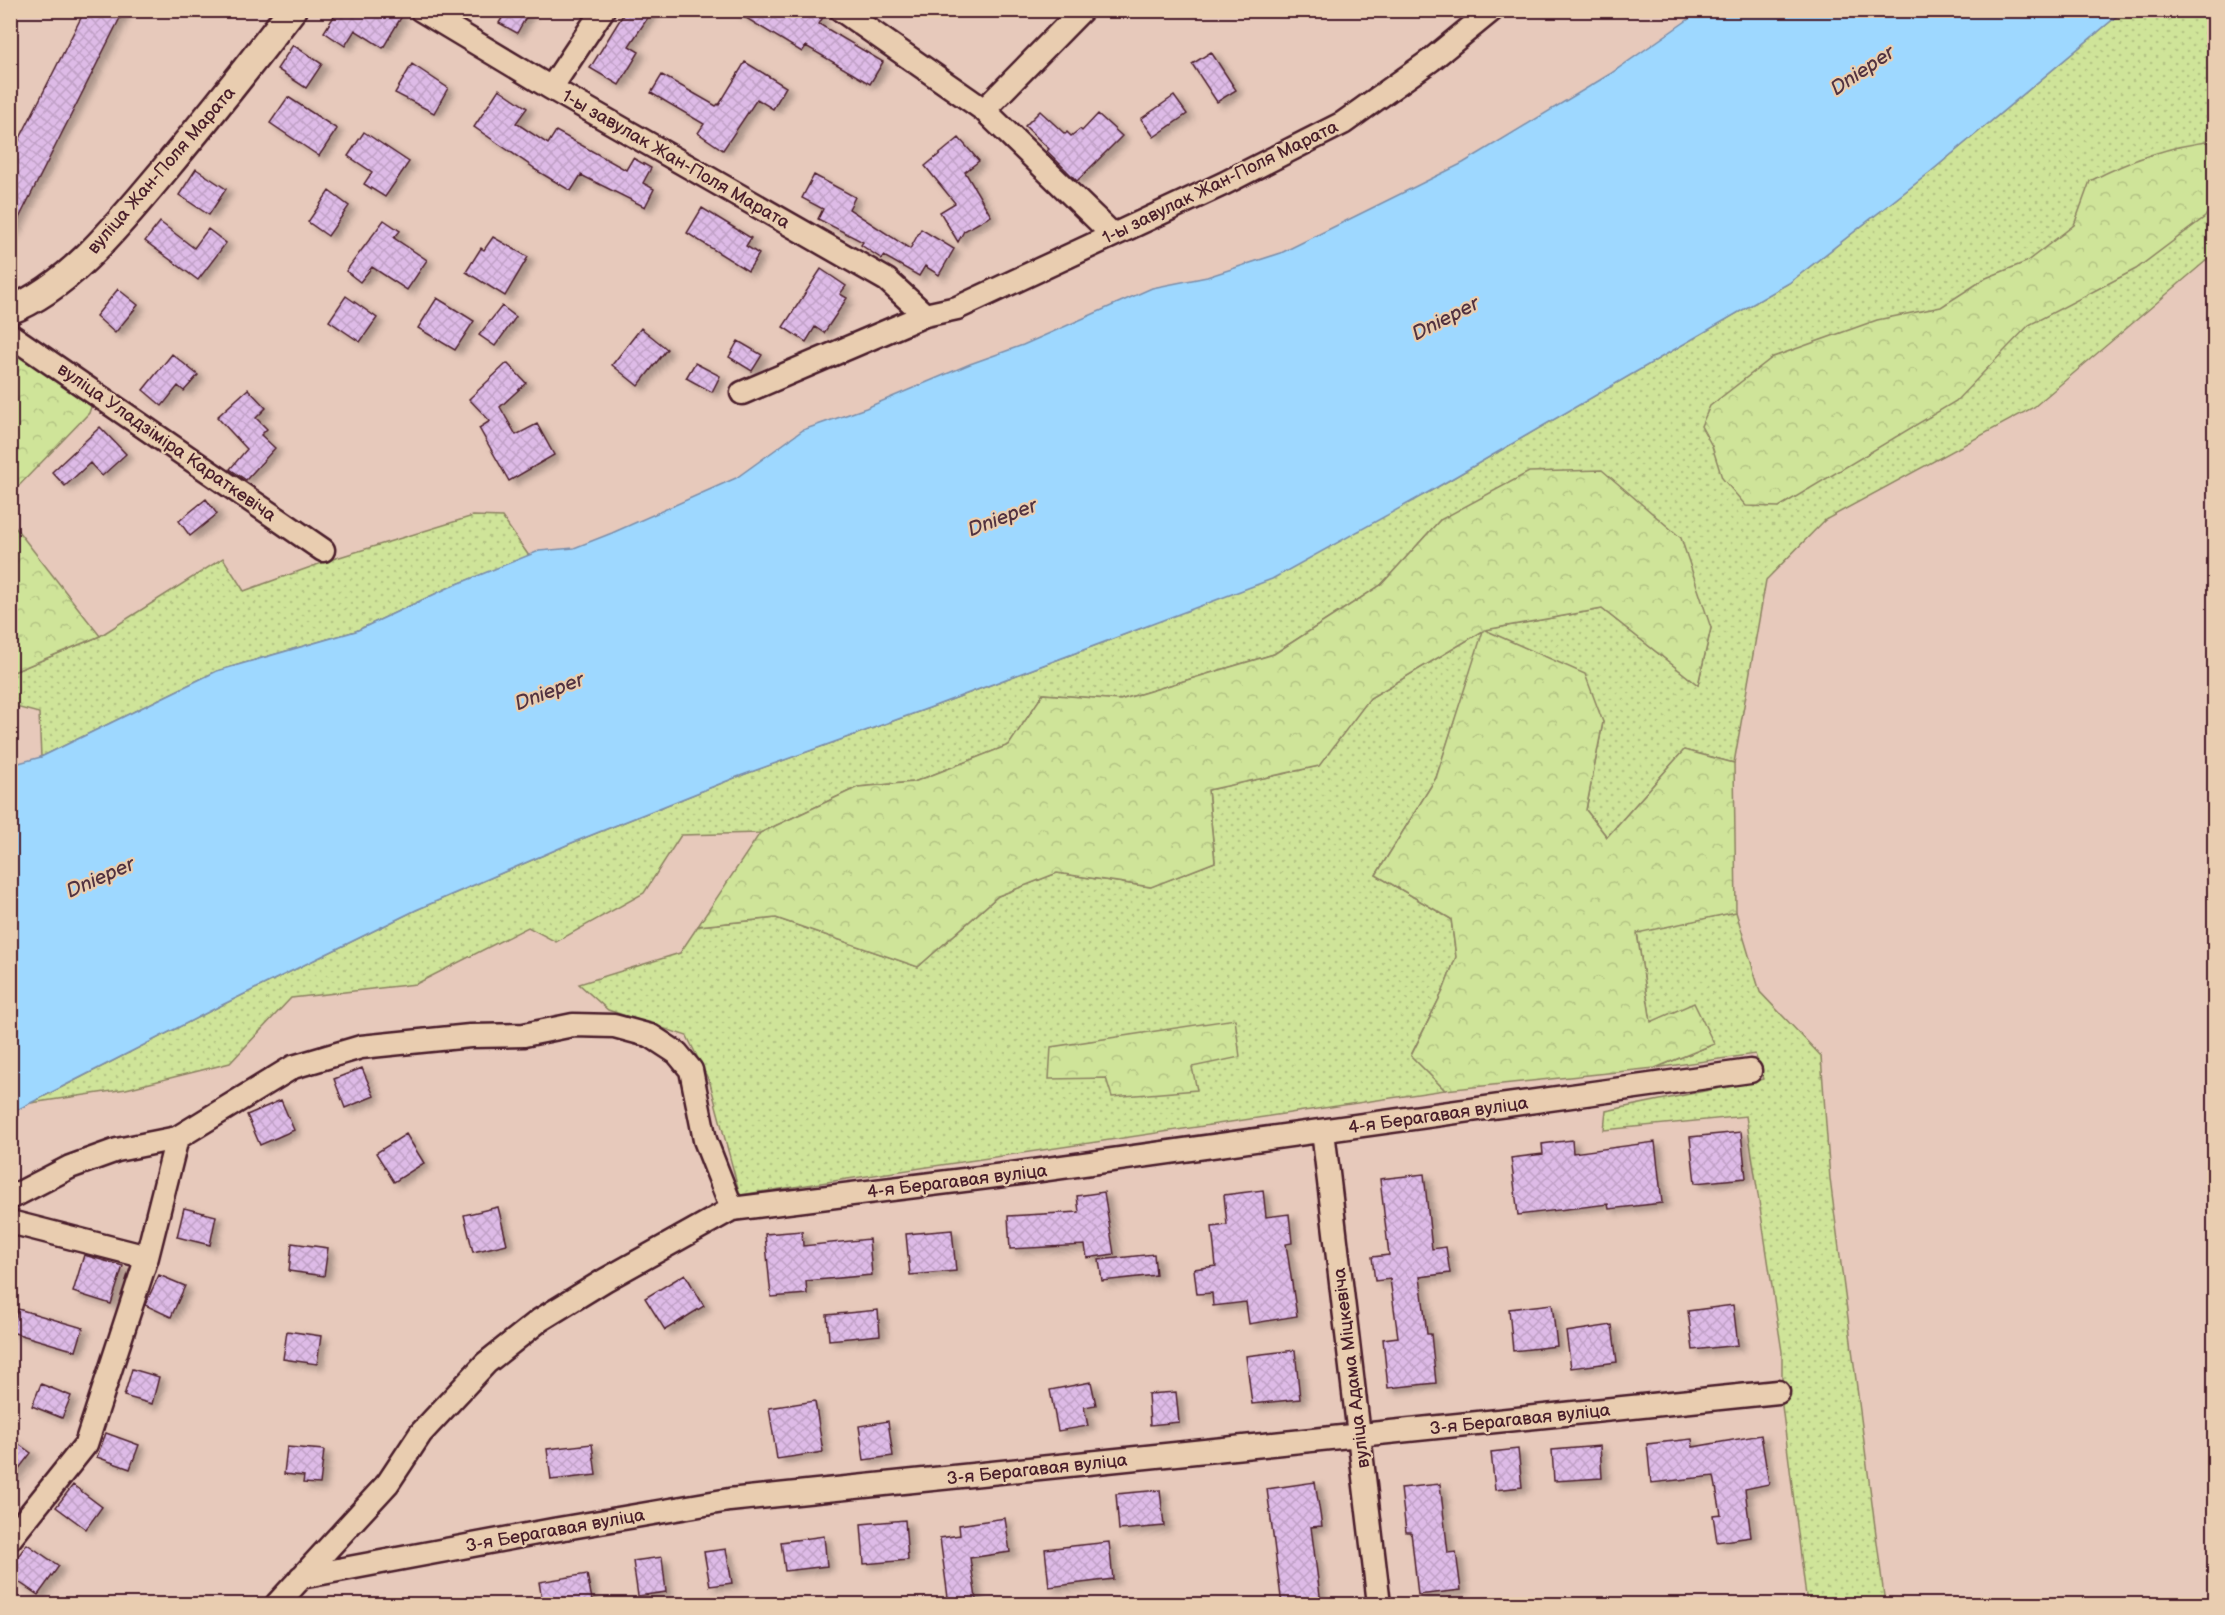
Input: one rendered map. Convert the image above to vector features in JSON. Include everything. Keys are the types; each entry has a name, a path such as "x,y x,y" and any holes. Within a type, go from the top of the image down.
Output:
{"street":[{"name":"вуліца Жан-Поля Марата","path":"10,310 54,285 102,244 221,103 292,10"},
{"name":"1-ы завулак Жан-Поля Марата","path":"421,10 551,88 888,280 926,315"},
{"path":"551,88 603,10"},
{"path":"841,10 872,19 984,110 1113,235"},
{"path":"984,110 1082,10"},
{"name":"1-ы завулак Жан-Поля Марата","path":"742,393 926,315 957,308 1223,184 1343,123 1431,60 1492,10"},
{"name":"вуліца Уладзіміра Караткевіча","path":"10,335 323,550"},
{"path":"10,1198 70,1167 117,1150 177,1138 293,1067 361,1047 470,1036 524,1035 573,1025 614,1026 651,1036 676,1053 691,1070 705,1140 732,1209"},
{"name":"4-я Берагавая вуліца","path":"277,1605 388,1483 421,1433 486,1363 540,1320 605,1280 732,1209 1012,1174 1750,1071"},
{"name":"вуліца Адама Міцкевіча","path":"1323,1131 1379,1605"},
{"path":"10,1539 86,1444 147,1257 177,1138"},
{"path":"10,1222 147,1257"},
{"name":"3-я Берагавая вуліца","path":"301,1577 729,1500 1778,1392"}],"green space":[{"path":"2123,11 2214,11 2214,254 2034,407 1825,520 1766,580 1734,763 1684,750 1607,837 1586,810 1603,722 1484,631 1436,778 1376,875 1451,919 1456,957 1443,991 1411,1055 1445,1090 740,1195 710,1083 687,1036 608,1010 579,984 680,953 698,926 776,918 918,967 998,896 1057,873 1150,887 1215,862 1208,790 1318,766 1370,698 1484,630 1602,609 1698,685 1711,628 1440,520 1381,585 1274,654 1120,700 1043,694 1009,745 914,782 858,787 760,833 681,835 644,893 556,942 528,927 416,984 291,998 230,1063 126,1089 31,1103 218,1007 416,910 569,844 737,777 1144,627 1427,493 1789,283 1929,173"},
{"path":"2214,141 2214,200 2205,217 2136,269 2029,325 1956,401 1779,507 1746,506 1722,478 1712,446 1701,426 1710,406 1773,357 1877,320 1941,307 1986,278 2026,262 2074,225 2090,181 2150,155 2181,146"},
{"path":"11,349 92,404 89,413 11,494"},
{"path":"1602,470 1681,538 1711,628 1698,685 1602,609 1485,630 1585,674 1603,722 1586,810 1607,837 1684,750 1734,763 1736,912 1637,933 1651,1022 1694,1003 1714,1044 1655,1068 1445,1090 1411,1056 1443,991 1456,957 1451,919 1376,875 1436,778 1483,631 1370,698 1319,766 1208,790 1215,862 1151,887 1057,873 998,896 918,967 776,918 698,926 760,833 858,787 914,782 1009,745 1043,694 1120,700 1274,654 1381,585 1440,520 1529,472"},
{"path":"473,516 502,517 529,556 450,587 356,631 217,671 41,757 39,713 16,707 11,709 11,673 100,636 223,558 244,591 333,559"},
{"path":"11,522 100,636 10,673"},
{"path":"1736,912 1760,992 1821,1056 1830,1179 1885,1604 1807,1604 1782,1406 1782,1352 1746,1116 1604,1130 1606,1111 1764,1079 1755,1054 1655,1068 1714,1044 1651,1023 1637,932"},
{"path":"1235,1019 1240,1057 1192,1067 1197,1090 1112,1097 1106,1078 1049,1079 1051,1047"}],"water":[{"name":"Dnieper","path":"1697,10 2123,11 1929,173 1789,283 1427,493 1272,579 929,708 737,777 569,844 416,910 218,1007 11,1113 11,765 41,757 217,671 356,631 450,587 539,551 574,548 612,533 736,478 803,430 866,408 970,364 1023,345 1152,288 1207,277 1281,253 1463,163 1610,74 1689,19"}],"building":[{"path":"85,10 124,10 10,236 10,158"},
{"path":"338,10 393,10 402,16 383,48 355,30 345,46 324,32"},
{"path":"507,10 530,10 517,33 499,23"},
{"path":"626,10 653,10 629,46 639,52 619,85 590,68"},
{"path":"733,10 812,10 823,17 819,24 883,62 870,84 806,46 802,52"},
{"path":"293,45 322,64 306,88 277,69"},
{"path":"1211,52 1236,90 1217,102 1192,64"},
{"path":"745,62 786,87 773,109 757,99 723,150 698,133 704,124 651,93 662,75 716,106 719,105"},
{"path":"412,64 448,88 434,113 395,93"},
{"path":"499,89 527,108 516,123 548,144 556,131 626,170 633,158 651,168 643,183 654,189 645,207 581,175 571,191 534,169 474,127"},
{"path":"1174,96 1187,114 1154,137 1141,119"},
{"path":"288,97 337,129 319,156 270,123"},
{"path":"1040,111 1065,134 1067,132 1071,136 1080,129 1082,131 1098,114 1122,136 1077,181 1025,126"},
{"path":"364,132 409,162 385,197 364,184 372,172 348,156"},
{"path":"959,138 979,161 965,172 991,216 964,231 958,242 940,212 955,203 925,166"},
{"path":"196,169 226,189 209,215 179,195"},
{"path":"814,175 855,197 849,209 910,249 921,229 954,249 939,275 925,266 919,276 884,256 882,259 861,245 863,242 818,219 823,209 802,198"},
{"path":"329,191 349,206 328,236 308,222"},
{"path":"702,208 751,238 746,246 759,254 748,271 687,233"},
{"path":"384,220 400,231 394,238 427,260 407,290 372,267 360,282 346,271"},
{"path":"160,222 194,248 208,229 226,243 198,280 145,241"},
{"path":"493,237 528,257 505,296 466,272 481,248 484,250"},
{"path":"821,269 846,286 840,294 847,298 824,333 815,327 806,342 783,327"},
{"path":"118,289 138,305 115,333 96,316"},
{"path":"346,296 377,318 360,342 329,321"},
{"path":"437,298 474,321 455,350 418,328"},
{"path":"502,306 516,317 495,346 479,335"},
{"path":"641,328 667,349 638,386 612,365"},
{"path":"738,341 762,355 752,371 729,357"},
{"path":"172,354 198,375 184,391 178,386 162,406 143,390"},
{"path":"507,363 526,383 500,407 516,435 537,424 554,455 509,481 479,428 490,421 469,399"},
{"path":"695,363 720,376 712,392 686,378"},
{"path":"248,389 266,408 256,418 267,429 261,435 275,448 246,480 230,469 247,449 217,417"},
{"path":"100,427 126,454 102,476 90,463 65,486 52,472"},
{"path":"206,499 217,514 190,536 179,521"},
{"path":"362,1068 374,1096 345,1108 334,1079"},
{"path":"281,1100 294,1130 260,1145 247,1115"},
{"path":"1741,1132 1746,1178 1695,1183 1690,1137"},
{"path":"406,1134 424,1163 394,1182 376,1153"},
{"path":"1572,1140 1573,1153 1655,1142 1662,1203 1609,1209 1608,1204 1518,1215 1511,1158 1543,1154 1542,1144"},
{"path":"1424,1174 1432,1249 1446,1247 1450,1273 1420,1277 1427,1334 1431,1334 1436,1383 1388,1388 1383,1339 1398,1337 1390,1279 1375,1281 1372,1257 1389,1255 1380,1179"},
{"path":"1263,1190 1266,1217 1289,1214 1292,1243 1286,1244 1297,1316 1249,1324 1246,1302 1213,1306 1212,1293 1197,1294 1194,1269 1216,1266 1212,1227 1227,1225 1224,1195"},
{"path":"1104,1192 1114,1254 1087,1258 1085,1245 1010,1249 1008,1216 1079,1212 1077,1196"},
{"path":"498,1207 507,1244 473,1252 464,1215"},
{"path":"184,1208 216,1216 210,1245 177,1237"},
{"path":"952,1230 956,1271 910,1275 906,1234"},
{"path":"802,1231 803,1246 869,1239 872,1275 806,1281 807,1294 771,1297 765,1234"},
{"path":"292,1243 328,1248 324,1276 289,1271"},
{"path":"1154,1254 1156,1275 1102,1281 1099,1260"},
{"path":"84,1255 123,1266 111,1304 73,1292"},
{"path":"685,1274 704,1306 665,1330 645,1298"},
{"path":"159,1275 185,1286 171,1317 145,1305"},
{"path":"1552,1304 1557,1346 1513,1351 1509,1309"},
{"path":"1733,1305 1738,1345 1693,1350 1688,1311"},
{"path":"18,1309 83,1328 76,1351 11,1332"},
{"path":"878,1310 880,1335 829,1340 827,1315"},
{"path":"1612,1325 1617,1362 1571,1368 1566,1332"},
{"path":"287,1331 321,1336 317,1364 283,1359"},
{"path":"1295,1350 1300,1399 1252,1404 1246,1356"},
{"path":"132,1369 159,1377 152,1404 124,1396"},
{"path":"1091,1382 1096,1405 1084,1407 1088,1426 1058,1431 1050,1390"},
{"path":"41,1384 71,1396 62,1418 32,1406"},
{"path":"1176,1392 1179,1422 1150,1425 1148,1394"},
{"path":"815,1401 823,1452 777,1459 769,1408"},
{"path":"888,1421 893,1456 864,1460 859,1426"},
{"path":"106,1433 139,1445 130,1469 97,1457"},
{"path":"1761,1435 1769,1484 1745,1489 1751,1537 1717,1542 1713,1515 1721,1514 1714,1476 1651,1483 1647,1444 1692,1439 1693,1447"},
{"path":"10,1438 31,1453 10,1480"},
{"path":"592,1444 596,1475 551,1480 547,1449"},
{"path":"1600,1446 1602,1478 1554,1481 1552,1450"},
{"path":"287,1447 324,1450 320,1484 303,1483 304,1476 284,1474"},
{"path":"1518,1449 1522,1487 1495,1490 1491,1452"},
{"path":"1315,1482 1322,1526 1311,1527 1321,1603 1282,1605 1267,1489"},
{"path":"1440,1484 1448,1553 1456,1552 1461,1590 1418,1595 1411,1532 1406,1532 1401,1488"},
{"path":"73,1485 102,1507 86,1529 56,1507"},
{"path":"1160,1490 1164,1526 1119,1530 1116,1494"},
{"path":"1005,1518 1010,1552 970,1558 977,1605 949,1605 940,1538 960,1535 959,1525"},
{"path":"905,1520 908,1560 864,1564 861,1524"},
{"path":"824,1536 827,1566 785,1571 781,1542"},
{"path":"1109,1542 1113,1579 1049,1587 1045,1549"},
{"path":"27,1544 59,1566 38,1595 10,1576 10,1567"},
{"path":"726,1549 732,1583 710,1586 704,1552"},
{"path":"662,1557 666,1592 638,1596 633,1561"},
{"path":"587,1574 593,1605 543,1605 539,1582"}]}
